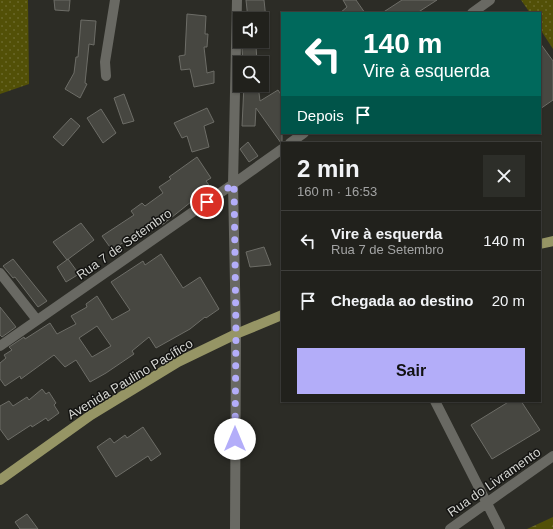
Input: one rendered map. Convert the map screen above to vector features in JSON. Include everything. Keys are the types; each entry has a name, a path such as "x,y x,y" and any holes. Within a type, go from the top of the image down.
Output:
{"main road":[{"path":"541,244 553,240"},
{"name":"Avenida Paulino Pacífico","path":"0,480 91,415 178,362 236,334 281,316"}],"street":[{"path":"106,76 105,62 115,0"},
{"path":"235,529 236,334 234,184 237,0"},
{"path":"473,12 490,0"},
{"path":"291,142 303,134"},
{"name":"Rua 7 de Setembro","path":"0,346 281,150"},
{"path":"0,273 37,320"},
{"path":"436,402 488,502 500,529"},
{"name":"Rua do Livramento","path":"450,529 553,456"}],"green space":[{"path":"0,0 28,0 29,84 0,94"},
{"path":"521,0 553,0 553,49 541,31 541,12 529,12"},
{"path":"553,517 553,529 527,529"}],"building":[{"path":"54,0 70,0 69,11 55,10"},
{"path":"246,0 264,0 265,12 247,12"},
{"path":"343,0 356,0 364,12 341,12 347,7"},
{"path":"402,0 437,0 419,12 384,12"},
{"path":"187,14 206,16 205,34 208,34 207,47 204,47 207,73 214,71 214,83 194,87 190,69 181,70 179,56 185,55"},
{"path":"81,20 96,21 94,45 89,44 85,83 87,84 80,98 65,89 74,73 76,57 78,57"},
{"path":"541,44 553,61 553,100 541,108"},
{"path":"242,48 256,48 257,56 243,56"},
{"path":"278,90 281,94 282,142 281,143 256,108 255,126 242,126 244,92 259,92 260,101"},
{"path":"124,94 134,121 123,124 114,98"},
{"path":"207,108 214,122 204,126 209,147 192,152 187,136 182,138 174,123"},
{"path":"101,109 116,133 103,143 87,118"},
{"path":"71,118 80,126 63,146 53,137"},
{"path":"248,142 258,156 249,162 240,149"},
{"path":"197,157 211,178 206,181 209,185 199,192 201,194 162,225 161,223 149,233 145,228 112,250 102,236 134,215 131,211 142,203 145,206 163,193 159,187 171,179 169,177"},
{"path":"81,223 94,240 67,260 53,242"},
{"path":"264,247 271,265 250,267 246,252"},
{"path":"161,254 183,288 200,277 219,309 206,318 205,317 190,329 156,348 149,337 132,351 134,354 90,382 76,360 65,367 54,355 21,379 20,376 5,386 0,379 0,363 6,358 4,355 12,350 9,347 50,323 57,334 76,324 71,316 87,307 86,304 97,296 112,320 130,310 111,282 143,261 145,265","holes":["97,326 111,346 92,357 79,338"]},
{"path":"13,259 47,301 38,307 15,277 13,278 3,266"},
{"path":"68,259 79,274 66,282 57,267"},
{"path":"0,307 16,327 2,337 0,335"},
{"path":"42,389 46,394 49,392 56,403 54,405 59,413 48,421 46,418 32,427 31,425 8,440 0,429 0,406 9,401 13,406 27,397 29,400"},
{"path":"508,402 522,402 540,430 492,459 471,425"},
{"path":"143,427 161,454 151,461 148,456 116,477 97,447 110,438 114,443 125,435 127,438"},
{"path":"27,514 38,529 20,529 15,522"}],"route":[{"path":"207,202 234,184 236,334 235,439"}]}
